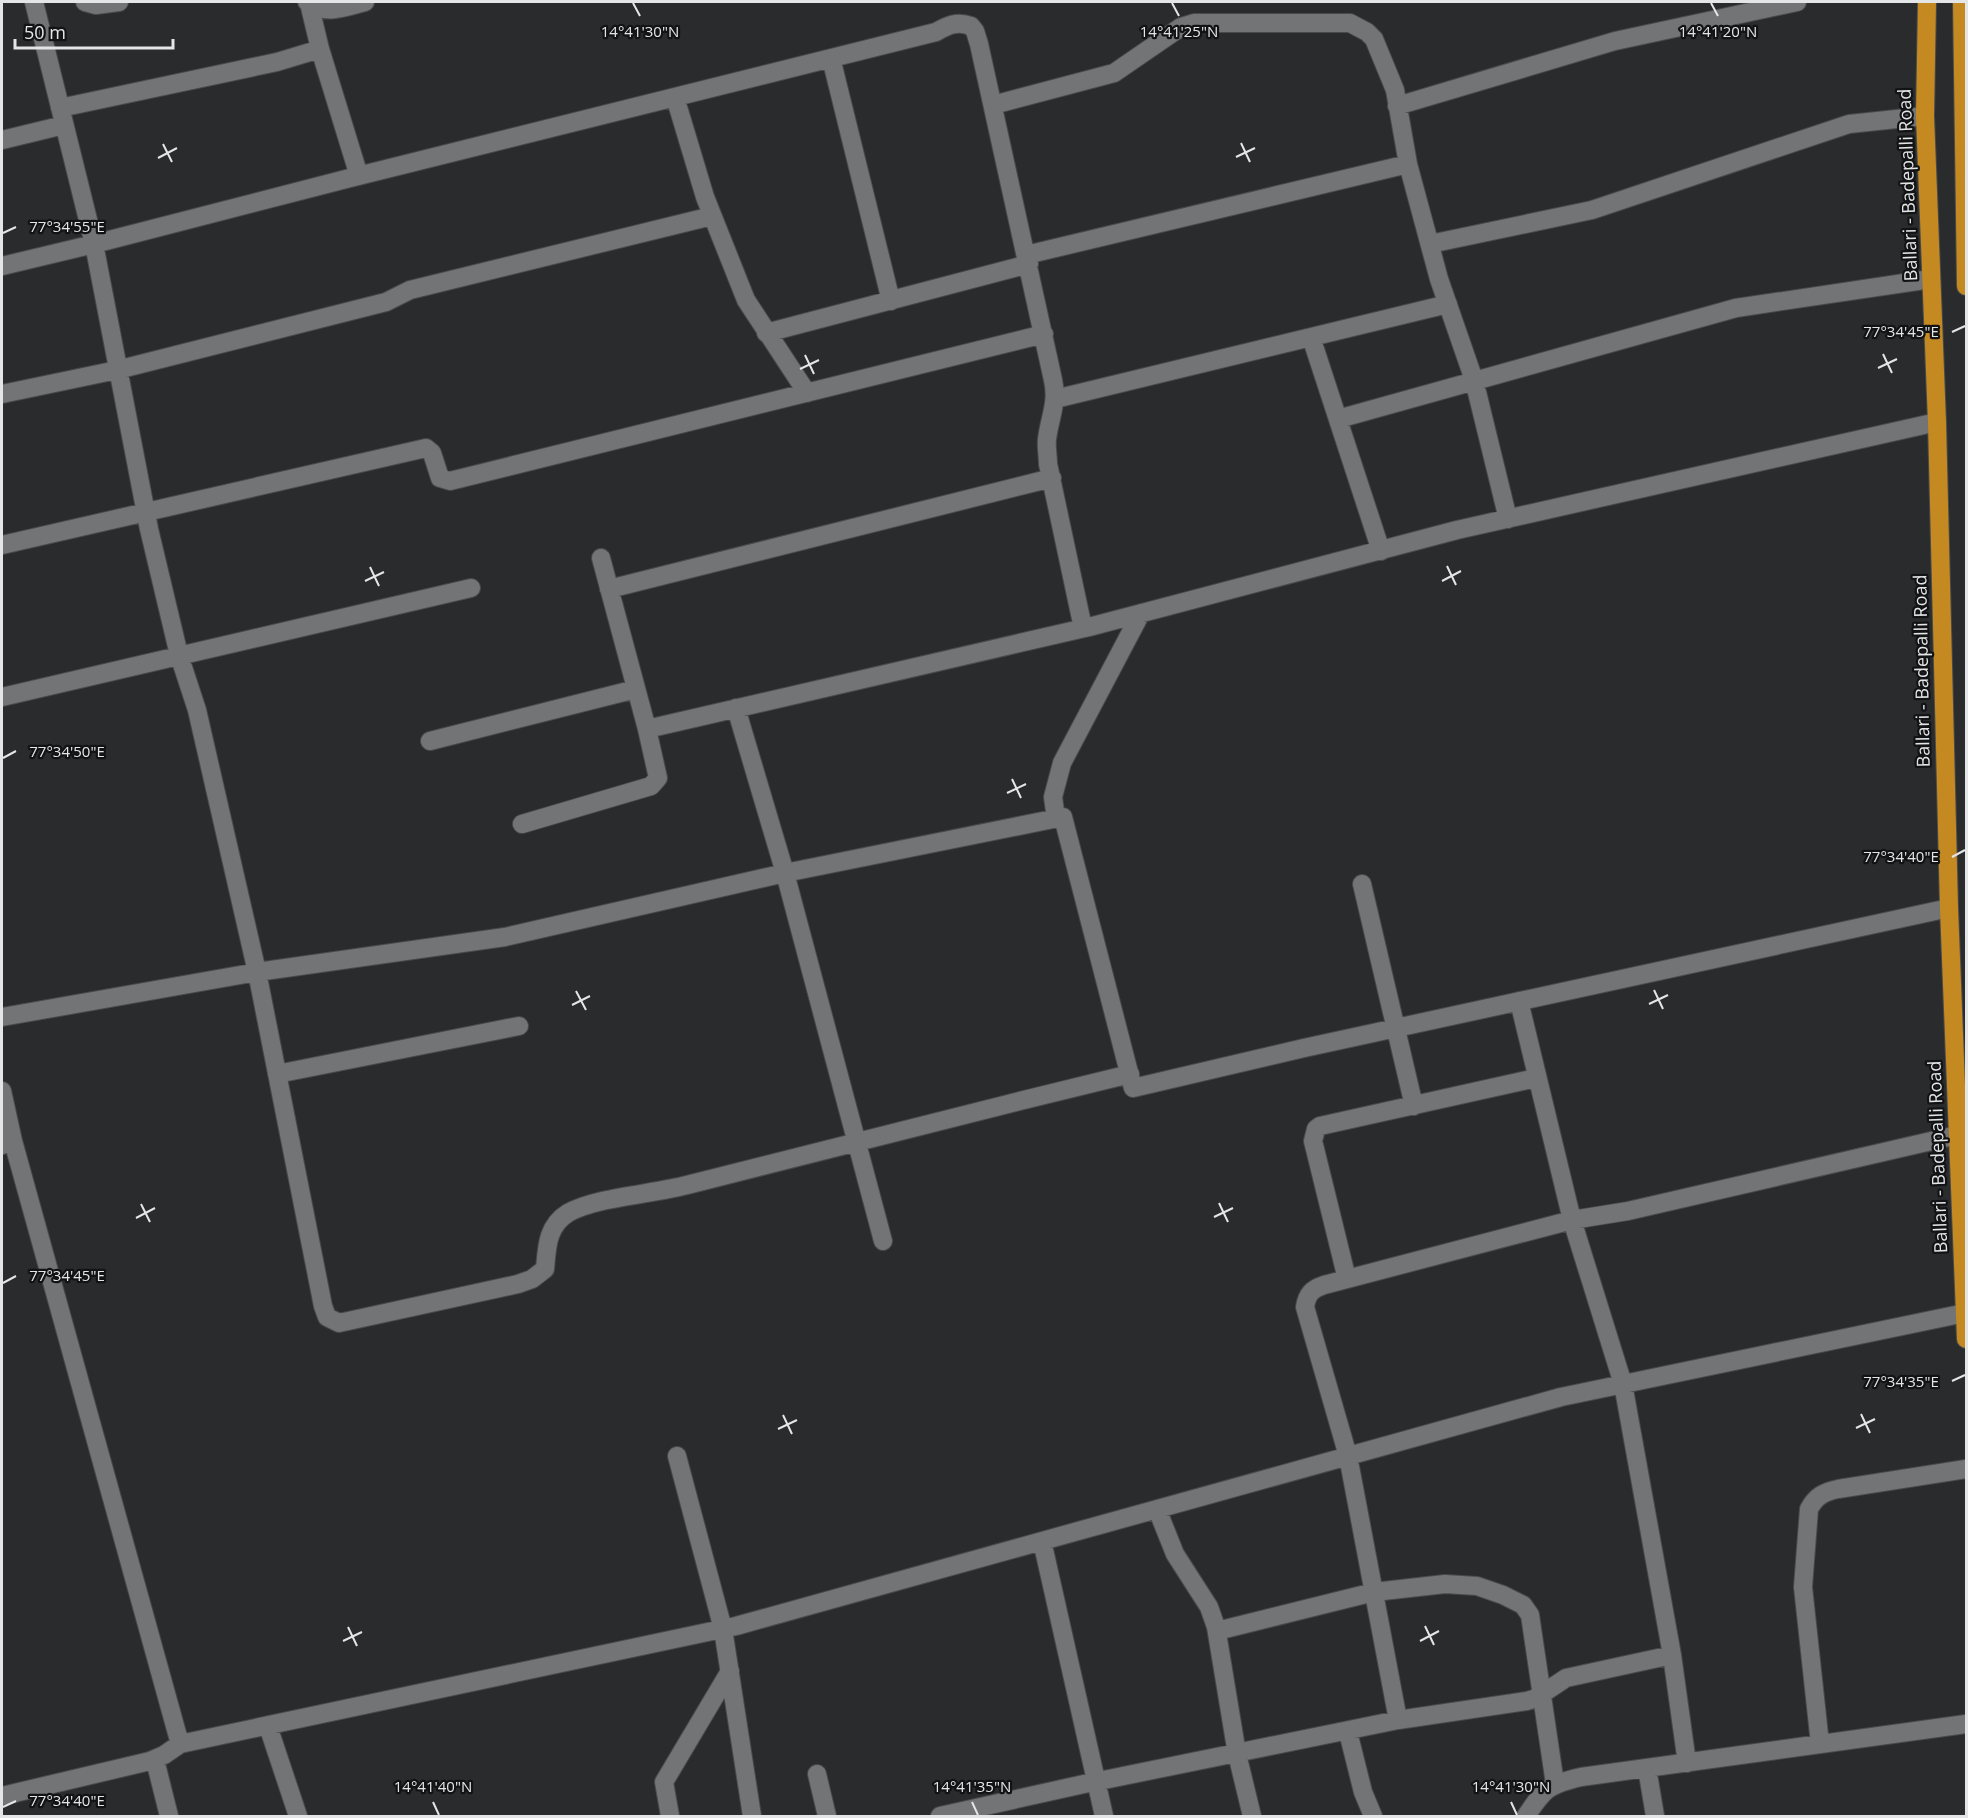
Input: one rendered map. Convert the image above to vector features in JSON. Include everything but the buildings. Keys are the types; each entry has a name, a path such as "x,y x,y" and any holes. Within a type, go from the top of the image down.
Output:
{"highway":[{"name":"Ballari - Badepalli Road","path":"1927,2 1925,116 1937,422 1949,908 1963,1134 1966,1339"},
{"path":"1962,2 1966,286"}],"street":[{"path":"34,2 94,244 146,512 179,655 197,710 256,972 327,1317 339,1323 532,1279 545,1269 546,1248 556,1223 567,1214 584,1206 680,1187 1130,1074"},
{"path":"85,2 96,5 120,2"},
{"path":"308,2 327,10 336,10 365,2"},
{"path":"308,2 359,176"},
{"path":"1397,106 1615,41 1797,2"},
{"path":"993,105 1114,73 1188,25 1250,22 1350,23 1374,39 1395,90 1408,164 1448,304 1474,380 1508,519"},
{"path":"2,266 936,32 948,25 966,24 975,31 1056,394 1046,441 1083,628"},
{"path":"2,140 62,116 320,49"},
{"path":"831,58 891,301"},
{"path":"675,97 712,216 746,300 807,393"},
{"path":"1430,244 1592,210 1849,124 1925,116"},
{"path":"766,333 891,301 1027,260 1408,164"},
{"path":"2,394 117,370 386,302 410,290 712,216"},
{"path":"1338,419 1736,308 1931,279"},
{"path":"1055,399 1448,304"},
{"path":"2,545 426,448 432,453 440,478 450,482 1044,334"},
{"path":"1311,337 1381,551"},
{"path":"647,729 1083,628 1508,519 1937,422"},
{"path":"609,589 1052,478"},
{"path":"522,824 651,786 658,778 601,558"},
{"path":"2,697 471,588"},
{"path":"1056,819 1053,797 1062,763 1141,613"},
{"path":"430,741 636,689"},
{"path":"736,708 785,873 883,1241"},
{"path":"2,1017 256,972 505,937 785,873 1063,818 1133,1088 1519,1001 1949,908"},
{"path":"1362,884 1414,1106"},
{"path":"1519,1001 1572,1220 1623,1384 1672,1655 1688,1762"},
{"path":"277,1074 519,1026"},
{"path":"1347,1279 1313,1141 1316,1130 1320,1126 1536,1078"},
{"path":"2,1091 7,1143 180,1744"},
{"path":"1398,1720 1348,1456 1305,1307 1306,1299 1315,1288 1572,1220 1639,1208 1963,1134"},
{"path":"2,1796 155,1760 180,1744 723,1629 1561,1397 1965,1313"},
{"path":"677,1456 723,1629 752,1816"},
{"path":"1820,1744 1803,1587 1809,1509 1821,1494 1838,1489 1966,1469"},
{"path":"1157,1509 1175,1554 1209,1606 1217,1631 1237,1754 1252,1816"},
{"path":"1042,1541 1104,1816"},
{"path":"1217,1631 1374,1593 1445,1584 1477,1586 1503,1595 1523,1605 1530,1615 1555,1784"},
{"path":"940,1816 959,1814 1096,1782 1398,1720 1515,1703 1536,1698 1566,1678 1672,1655"},
{"path":"670,1816 664,1782 730,1671"},
{"path":"1526,1816 1545,1790 1555,1784 1581,1777 1966,1724"},
{"path":"268,1726 298,1816"},
{"path":"1348,1732 1363,1792 1373,1816"},
{"path":"155,1760 169,1816"},
{"path":"1647,1768 1654,1816"},
{"path":"818,1774 827,1816"}]}
